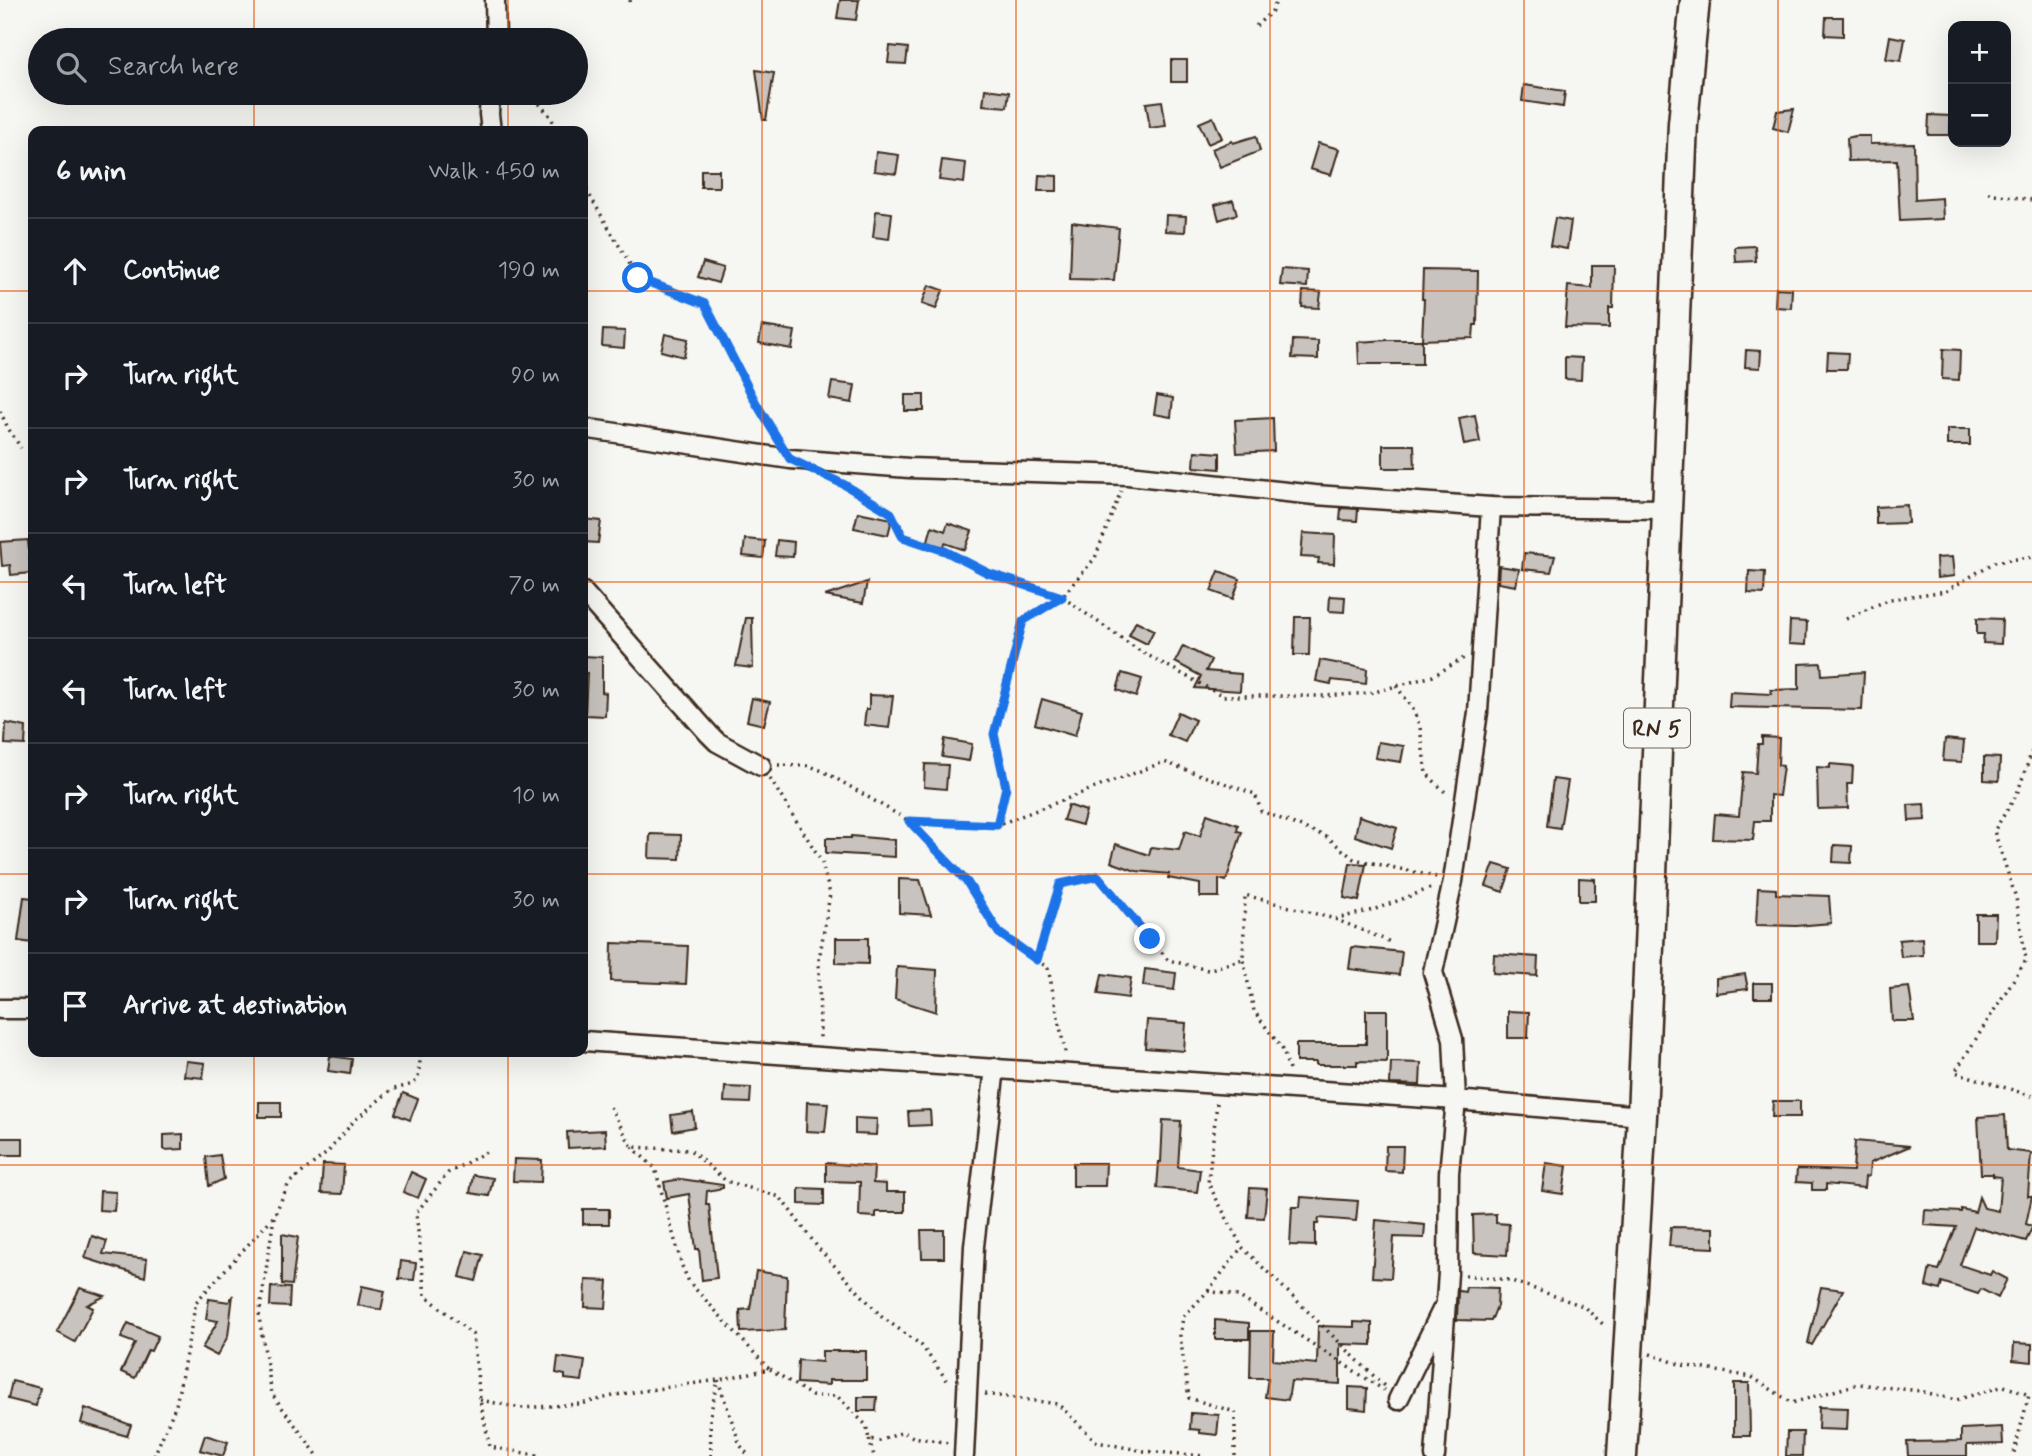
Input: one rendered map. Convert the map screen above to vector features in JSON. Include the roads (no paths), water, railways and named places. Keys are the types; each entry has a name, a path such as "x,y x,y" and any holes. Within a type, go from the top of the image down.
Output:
{"main road":[{"name":"RN 5","path":"1622,1456 1642,1116 1683,122 1695,0"}],"street":[{"path":"495,0 496,28"},
{"path":"490,105 490,126"},
{"path":"588,429 790,459 909,468 1128,475 1315,495 1491,508 1666,509"},
{"path":"1436,1456 1448,1273 1449,1173 1456,1100 1453,1039 1433,972 1453,881 1478,712 1491,508"},
{"path":"588,598 717,742 761,766"},
{"path":"0,1009 28,1009"},
{"path":"588,1041 1294,1088 1642,1116"},
{"path":"964,1450 974,1246 995,1068"},
{"path":"1398,1400 1445,1304"}]}
